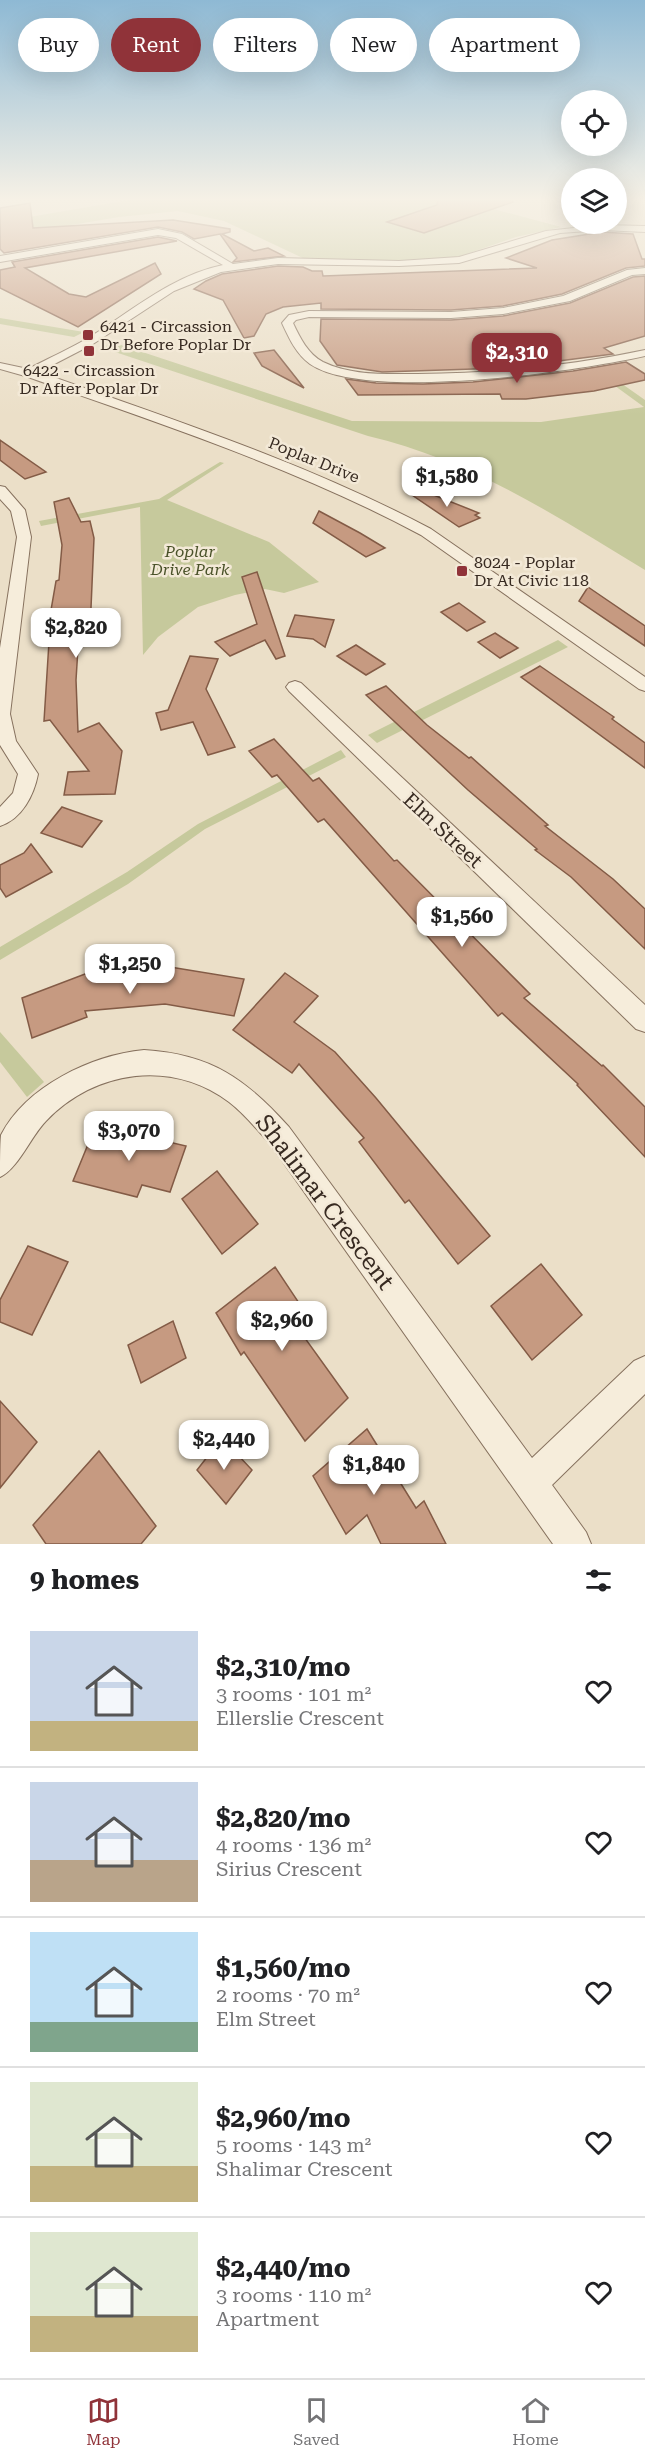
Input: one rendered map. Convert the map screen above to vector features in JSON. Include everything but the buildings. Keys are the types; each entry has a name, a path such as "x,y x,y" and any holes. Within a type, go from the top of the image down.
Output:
{"street":[{"path":"29,373 95,339 176,285 216,271"},
{"path":"645,272 632,272 566,299 522,308 451,315 305,314 293,317 287,323 303,351 312,360 338,371 368,376 457,376 535,372 597,364 645,353"},
{"name":"Poplar Drive","path":"0,366 29,373 242,450 393,513 426,532 645,685"},
{"path":"0,490 18,510 24,537 1,702 1,726 6,740 28,774 25,791 17,805 0,818"},
{"name":"Elm Street","path":"295,687 645,1021"},
{"name":"Shalimar Crescent","path":"0,1163 22,1128 50,1100 86,1079 112,1069 143,1062 180,1067 212,1078 249,1102 280,1136 574,1544"},
{"path":"531,1483 645,1372"}],"green space":[{"path":"0,318 84,332 74,337 0,324"},
{"path":"112,342 352,421 541,422 644,407 600,375 608,374 645,400 645,570 545,510 442,459 103,348"},
{"name":"Poplar Drive Park","path":"220,462 224,463 167,500 269,542 319,582 284,593 265,589 235,595 198,607 158,637 143,655 140,507 41,526 39,521 159,499"},
{"path":"558,640 568,647 377,743 368,735"},
{"path":"341,750 346,757 205,829 128,884 0,960 0,947 127,872 198,824"},
{"path":"0,1032 44,1082 27,1097 0,1062"}],"place":[{"name":"6421 - Circassion Dr Before Poplar Dr","path":"88,335"},
{"name":"6422 - Circassion Dr After Poplar Dr","path":"89,351"},
{"name":"8024 - Poplar Dr At Civic 118","path":"462,571"}]}
